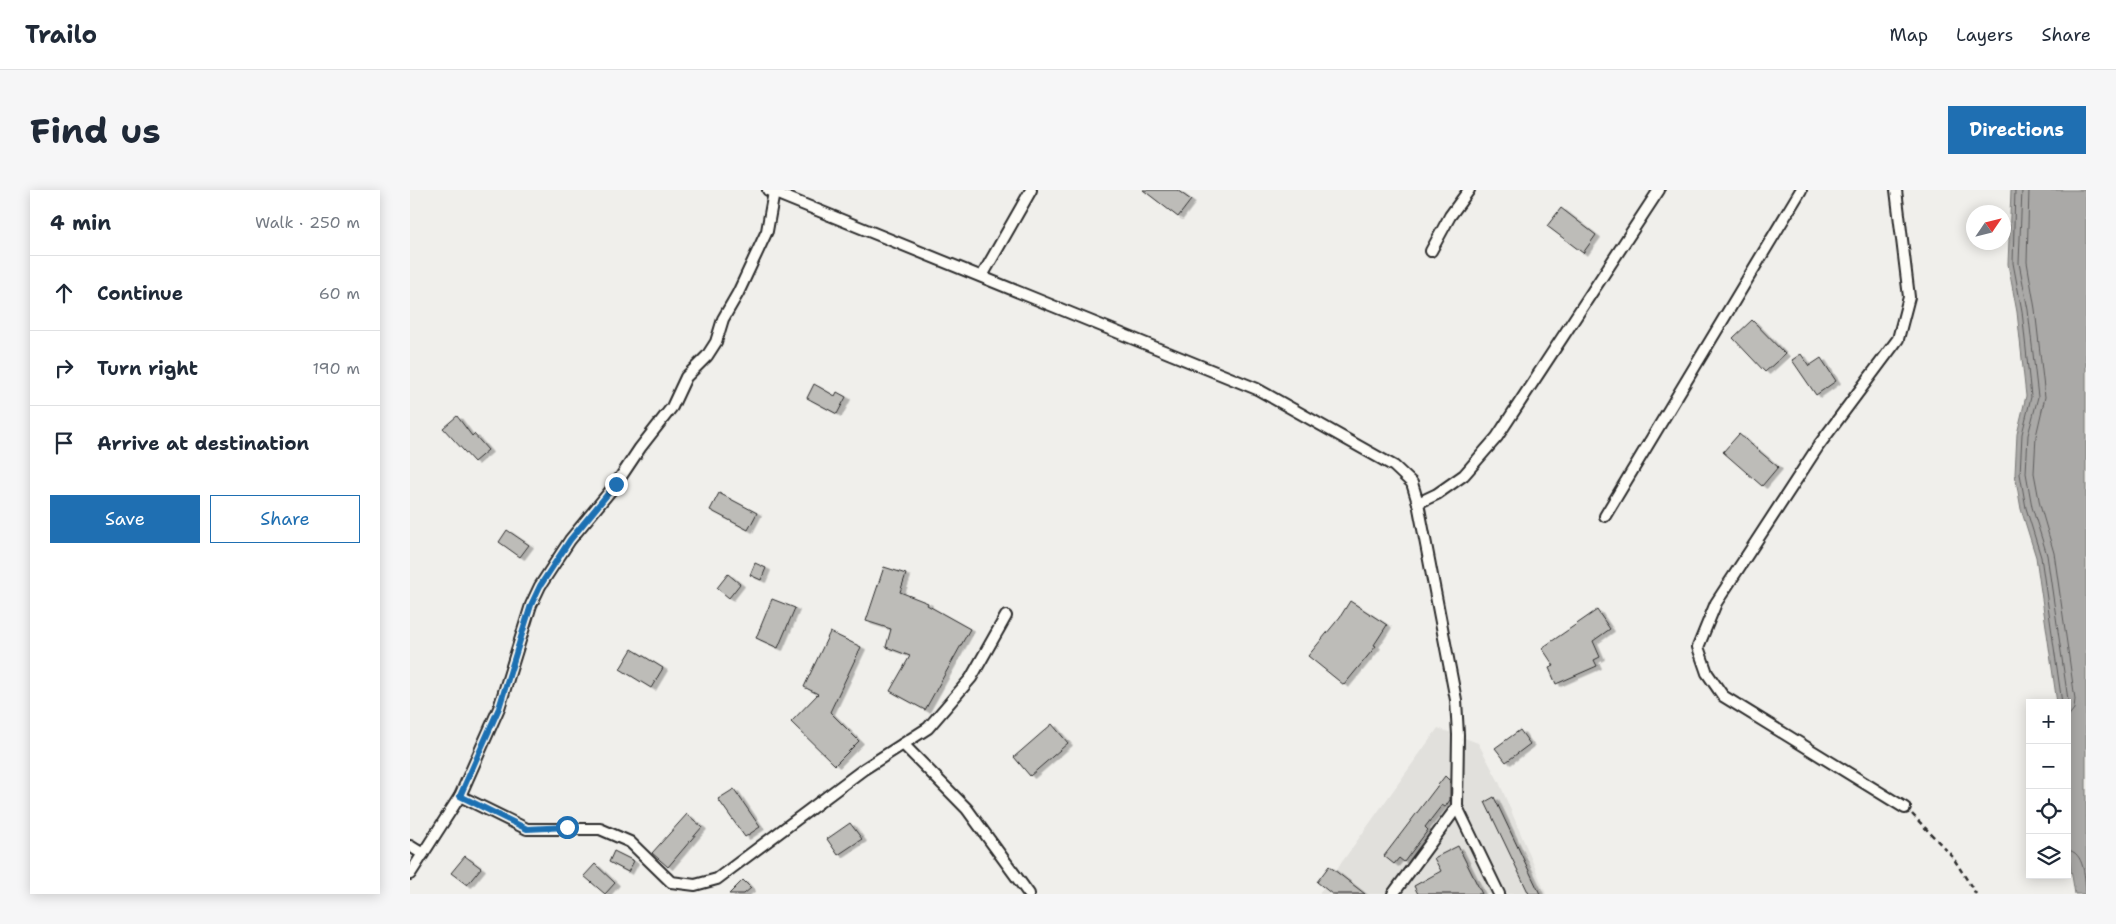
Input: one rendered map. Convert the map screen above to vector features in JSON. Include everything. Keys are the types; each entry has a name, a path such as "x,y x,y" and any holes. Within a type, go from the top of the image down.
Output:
{"street":[{"path":"982,276 1031,190"},
{"path":"1431,252 1450,216 1469,190"},
{"path":"1418,503 1437,494 1464,475 1497,437 1659,190"},
{"path":"1605,516 1801,190"},
{"path":"1896,190 1909,296 1898,339 1808,461 1716,603 1698,647 1707,673 1723,696 1905,808"},
{"path":"410,874 460,796 499,708 531,605 540,586 570,540 616,484 640,448 672,407 686,377 707,356 716,342 723,319 738,293 767,231 771,191 1257,389 1394,466 1412,484 1418,503 1456,700 1458,735 1457,807 1499,894"},
{"path":"460,796 527,829 600,828 630,842 671,882 695,885 717,879 864,769 928,728 971,678 1006,616"},
{"path":"903,744 967,809 1029,894"},
{"path":"1393,894 1457,807"},
{"path":"410,846 423,854"}],"path":[{"path":"1905,808 1952,856 1976,894"}],"shaded area":[{"path":"1438,728 1478,743 1499,782 1546,894 1319,894"}],"water":[{"path":"2011,190 2086,190 2086,894 2075,894 2071,870 2071,699 2056,699 2036,557 2021,509 2015,474 2017,434 2026,396 2017,312 2008,264 2009,250 2011,250"}],"building":[{"path":"1143,190 1177,190 1191,200 1178,217"},
{"path":"1561,208 1596,235 1583,253 1547,226"},
{"path":"1752,320 1785,354 1765,372 1733,338"},
{"path":"1801,354 1809,366 1821,358 1836,381 1816,395 1792,360"},
{"path":"814,384 835,396 837,392 846,397 837,414 807,398"},
{"path":"457,416 472,436 474,434 488,450 474,462 443,428"},
{"path":"1739,434 1778,467 1762,486 1723,452"},
{"path":"719,493 757,513 748,530 710,510"},
{"path":"507,530 529,545 520,557 499,542"},
{"path":"755,563 766,568 761,580 750,575"},
{"path":"884,567 906,574 900,592 928,603 927,605 970,629 925,710 890,691 910,656 886,647 891,629 866,621"},
{"path":"728,574 740,584 729,598 717,588"},
{"path":"772,599 795,608 778,648 756,638"},
{"path":"1350,601 1387,625 1374,645 1376,646 1344,685 1308,656 1340,617"},
{"path":"1597,610 1610,629 1593,641 1600,657 1594,660 1597,666 1556,684 1549,668 1554,666 1542,648"},
{"path":"830,632 861,647 830,712 859,741 835,765 791,722 818,694 804,687"},
{"path":"632,649 663,668 651,688 620,669"},
{"path":"1052,724 1068,743 1030,776 1014,757"},
{"path":"1520,730 1530,744 1506,762 1495,748"},
{"path":"1445,776 1450,781 1450,800 1445,807 1442,805 1425,827 1428,830 1404,862 1399,858 1394,864 1384,856"},
{"path":"734,789 760,827 745,837 718,799"},
{"path":"1494,797 1540,894 1529,894 1485,802"},
{"path":"687,814 702,827 668,867 652,853"},
{"path":"850,823 862,839 838,855 827,839"},
{"path":"1458,846 1482,894 1418,894 1414,886 1441,871 1434,858"},
{"path":"614,851 634,861 628,872 609,862"},
{"path":"465,856 481,868 467,885 451,873"},
{"path":"595,864 615,883 605,894 584,876"},
{"path":"1329,866 1365,894 1332,894 1317,882"},
{"path":"743,880 751,888 744,894 729,894"}],"route":[{"path":"567,827 527,829 460,796 499,708 531,605 540,586 570,540 616,484"}]}
